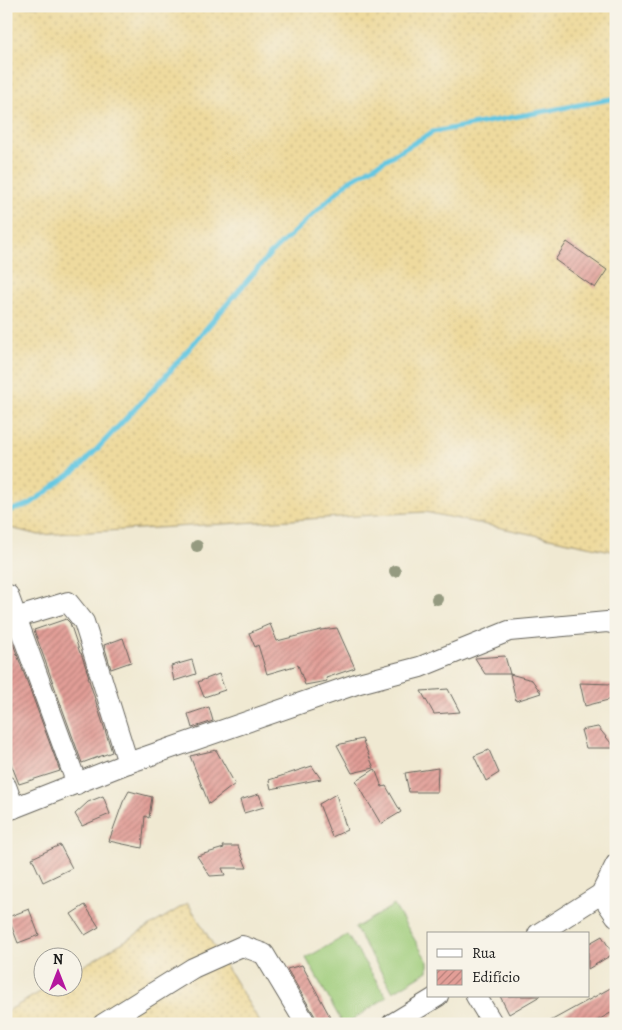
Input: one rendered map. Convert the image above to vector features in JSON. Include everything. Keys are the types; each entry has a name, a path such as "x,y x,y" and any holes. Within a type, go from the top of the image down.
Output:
{"street":[{"path":"6,596 8,595 77,784"},
{"path":"15,618 68,602 84,622 128,763"},
{"path":"6,786 10,810 128,763 359,683 420,667 509,630 607,622 616,624"},
{"path":"541,932 602,894 616,864"},
{"path":"602,894 616,916"},
{"path":"103,1024 193,968 242,946 264,954 306,1024"},
{"path":"392,1024 435,998"},
{"path":"477,998 493,1024"}],"sand":[{"path":"6,6 616,6 616,552 425,512 39,535 6,527"},
{"path":"188,903 261,1024 6,1024 6,1012 32,997 82,998 82,967"}],"green space":[{"path":"394,905 427,960 427,972 393,992 355,928"},
{"path":"347,935 387,997 346,1024 343,1024 306,958"}],"building":[{"path":"567,242 607,270 595,288 555,260"},
{"path":"66,619 70,623 81,653 112,752 82,763 34,630"},
{"path":"270,624 277,641 337,628 355,668 326,678 327,681 305,685 298,665 267,674 258,645 255,647 249,633"},
{"path":"11,638 60,771 19,784 6,751 6,640"},
{"path":"123,638 131,662 111,669 104,645"},
{"path":"505,656 510,674 485,674 475,658"},
{"path":"192,660 196,674 174,681 171,666"},
{"path":"219,674 225,690 204,697 198,682"},
{"path":"510,674 532,680 541,693 516,701"},
{"path":"580,683 612,684 616,698 585,706"},
{"path":"448,689 460,712 434,714 421,691"},
{"path":"209,707 213,721 192,728 188,714"},
{"path":"598,727 615,748 586,748 581,730"},
{"path":"362,739 374,768 352,773 337,745"},
{"path":"216,750 235,784 209,804 190,756"},
{"path":"489,750 499,773 486,781 474,756"},
{"path":"312,766 321,779 271,789 269,780"},
{"path":"438,768 437,792 409,792 405,773"},
{"path":"375,769 382,787 386,786 401,812 381,824 356,781"},
{"path":"129,791 152,797 149,818 145,816 142,848 109,841"},
{"path":"259,794 264,807 244,813 240,800"},
{"path":"336,794 347,830 332,837 319,804"},
{"path":"103,796 110,814 82,826 75,814 88,802"},
{"path":"60,845 72,868 43,882 32,858"},
{"path":"223,846 238,846 247,868 222,868 225,875 210,876 197,856 224,848"},
{"path":"85,905 99,927 85,935 71,914"},
{"path":"29,909 39,935 18,943 8,917"},
{"path":"602,936 613,954 590,968 590,943"},
{"path":"302,965 334,1024 318,1024 287,969"},
{"path":"616,985 616,1010 591,1024 545,1024"},
{"path":"501,998 537,998 509,1014"}],"waterway":[{"path":"6,512 30,504 81,466 163,379 270,254 349,181 433,132 616,98"}]}
